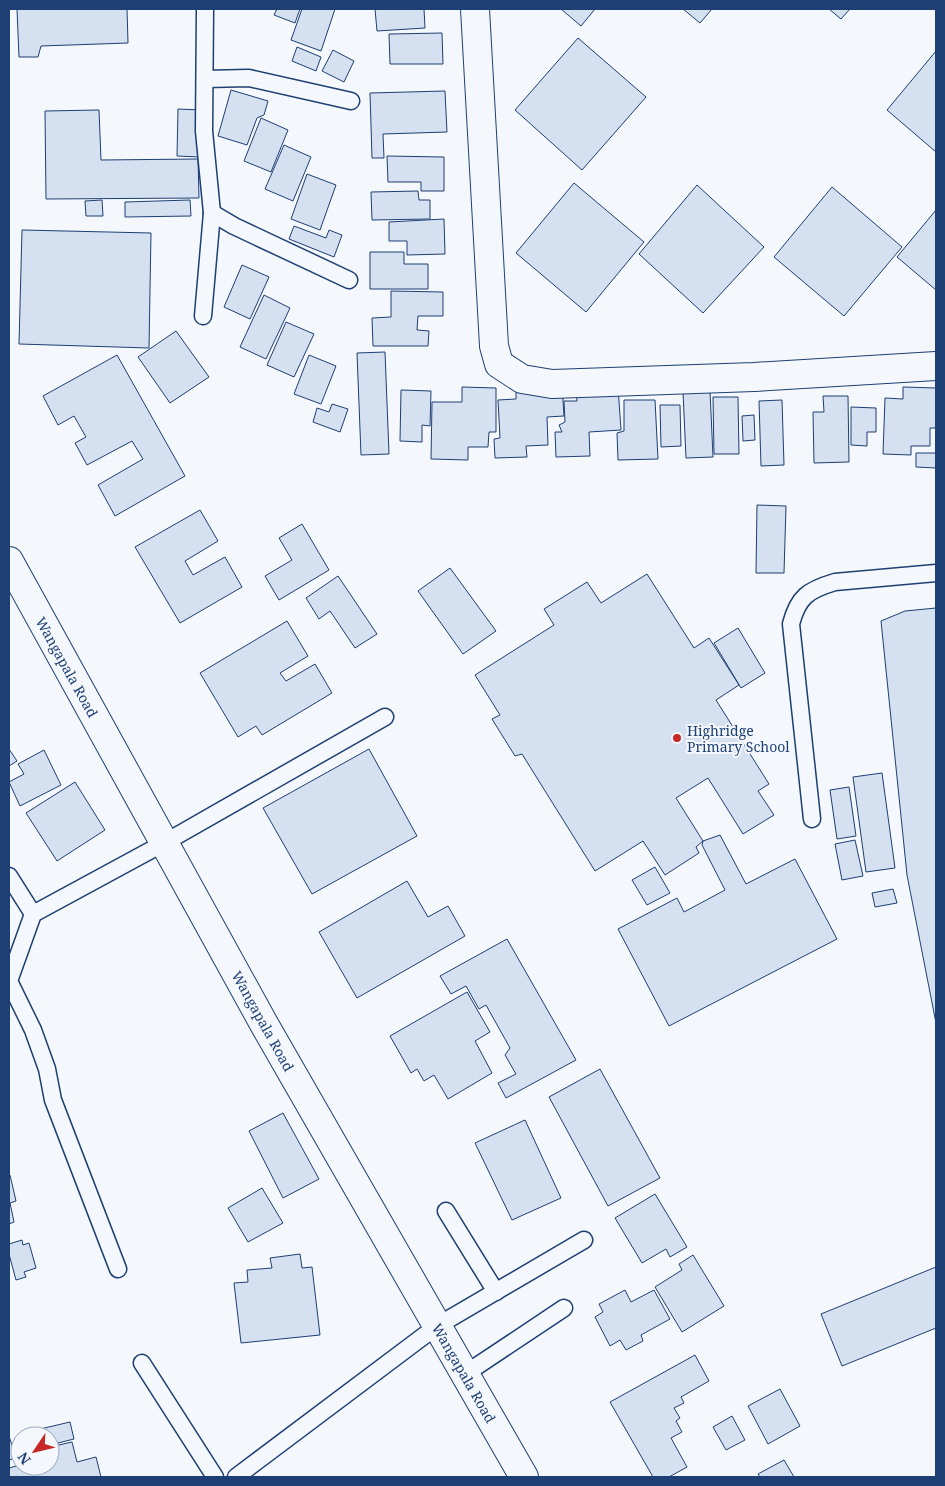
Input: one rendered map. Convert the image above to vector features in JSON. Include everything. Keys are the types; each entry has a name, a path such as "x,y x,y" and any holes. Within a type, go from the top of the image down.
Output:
{"street":[{"path":"475,9 494,346 499,364 522,379 552,384 754,377 936,366"},
{"name":"Wangapala Road","path":"9,561 264,1024 524,1477"}],"lane":[{"path":"203,316 212,213 204,131 205,9"},
{"path":"205,78 249,78 351,101"},
{"path":"212,213 234,226 350,280"},
{"path":"812,818 790,624 795,608 804,596 819,586 835,582 936,573"},
{"path":"118,1269 52,1100 47,1069 42,1054 9,981 33,914 164,844 385,717"},
{"path":"9,876 33,914"},
{"path":"446,1211 496,1292"},
{"path":"236,1477 437,1326 584,1240"},
{"path":"465,1374 564,1308"},
{"path":"142,1363 215,1477"}],"building":[{"path":"17,9 127,9 128,43 41,46 38,57 19,57"},
{"path":"277,9 300,9 295,23 274,15"},
{"path":"302,9 335,9 321,51 291,40"},
{"path":"375,9 424,9 425,28 377,31"},
{"path":"561,9 595,9 581,26"},
{"path":"683,9 712,9 700,23"},
{"path":"829,9 850,9 841,19"},
{"path":"442,33 443,64 390,64 389,34"},
{"path":"578,38 646,97 582,170 515,110"},
{"path":"297,47 321,57 316,71 292,61"},
{"path":"333,50 354,61 344,82 322,71"},
{"path":"936,51 936,152 887,110"},
{"path":"231,90 268,101 264,115 257,118 247,145 218,136"},
{"path":"445,91 447,132 383,134 384,158 372,158 370,93"},
{"path":"178,109 202,110 200,157 177,156"},
{"path":"99,110 101,160 198,159 199,198 46,199 45,111"},
{"path":"261,118 288,130 271,172 244,161"},
{"path":"284,145 311,157 293,201 265,189"},
{"path":"387,156 444,157 444,191 421,191 421,182 388,182"},
{"path":"307,174 336,185 320,230 291,219"},
{"path":"574,183 644,242 586,312 516,253"},
{"path":"697,185 764,247 703,313 639,254"},
{"path":"832,187 902,247 844,316 774,257"},
{"path":"418,191 419,200 430,200 430,219 372,220 371,192"},
{"path":"102,200 103,216 86,216 85,201"},
{"path":"190,200 191,216 125,217 125,202"},
{"path":"936,210 936,290 897,257"},
{"path":"444,219 445,254 407,255 407,241 389,241 389,222"},
{"path":"294,226 326,238 329,230 342,235 334,257 289,239"},
{"path":"22,230 151,233 149,348 19,344"},
{"path":"370,252 404,252 404,264 428,264 428,289 370,289"},
{"path":"242,265 269,277 250,319 224,307"},
{"path":"391,291 443,292 443,316 418,316 417,330 429,331 428,346 373,346 372,318 391,317"},
{"path":"264,295 290,308 266,359 240,347"},
{"path":"286,322 314,334 294,377 267,365"},
{"path":"176,331 209,377 170,403 138,357"},
{"path":"385,352 389,454 361,455 357,353"},
{"path":"117,355 185,476 115,516 98,485 143,459 132,441 87,465 75,443 86,437 74,416 58,425 43,396"},
{"path":"309,355 336,366 321,404 294,394"},
{"path":"562,385 564,416 547,417 548,445 526,446 527,457 495,458 494,439 500,438 498,400 516,399 516,387"},
{"path":"462,387 496,388 496,432 489,432 488,447 468,447 468,460 431,459 432,402 462,402"},
{"path":"618,387 621,430 589,432 590,456 556,457 555,432 562,432 559,425 565,422 564,401 577,401 576,389"},
{"path":"903,387 936,388 936,428 930,428 930,446 911,446 911,455 883,454 885,398 903,399"},
{"path":"401,390 431,391 430,426 422,425 422,442 400,441"},
{"path":"710,391 713,457 686,458 683,392"},
{"path":"823,396 848,396 849,462 814,463 813,412 824,412"},
{"path":"713,397 738,397 739,454 714,454"},
{"path":"624,400 655,400 658,459 618,460 617,433 624,431"},
{"path":"782,400 784,465 761,466 759,401"},
{"path":"332,404 348,409 340,432 313,422 317,408 329,412"},
{"path":"660,405 680,405 681,446 661,447"},
{"path":"851,407 876,408 876,432 867,432 867,446 851,445"},
{"path":"754,415 755,440 743,441 742,416"},
{"path":"916,453 936,453 936,468 916,467"},
{"path":"757,505 786,506 784,573 756,573"},
{"path":"200,510 218,541 185,561 193,575 225,557 242,587 180,623 135,547"},
{"path":"302,524 329,570 279,600 265,576 292,560 279,538"},
{"path":"450,568 496,631 463,654 418,591"},
{"path":"647,574 694,648 709,638 739,685 716,700 769,784 758,791 774,815 743,834 708,778 676,798 703,841 696,847 699,853 665,875 643,841 595,871 522,754 515,756 492,719 500,715 475,675 554,625 544,609 587,582 601,603"},
{"path":"338,576 377,634 355,648 330,611 319,619 306,598"},
{"path":"936,608 936,1023 907,875 881,621 905,611"},
{"path":"287,621 308,656 280,673 286,681 315,664 332,693 262,735 256,726 238,737 200,673"},
{"path":"738,628 765,673 741,688 714,643"},
{"path":"9,749 17,761 9,766"},
{"path":"369,749 417,836 312,894 263,808"},
{"path":"44,750 61,785 20,806 9,782 24,774 18,764"},
{"path":"882,773 895,868 866,872 853,777"},
{"path":"75,782 105,830 57,861 26,813"},
{"path":"849,787 856,836 837,839 830,790"},
{"path":"720,835 746,884 795,859 837,939 669,1026 618,929 677,898 684,912 725,890 702,845 703,841"},
{"path":"855,840 863,876 842,880 835,844"},
{"path":"655,867 670,893 647,905 632,880"},
{"path":"407,881 428,917 448,906 465,936 357,998 319,932"},
{"path":"893,889 897,903 875,907 872,893"},
{"path":"507,939 576,1060 506,1098 498,1083 516,1074 505,1055 510,1048 486,1005 479,1009 466,986 451,994 440,976"},
{"path":"467,992 490,1032 475,1041 492,1073 448,1099 434,1075 424,1081 417,1069 411,1073 390,1036"},
{"path":"600,1069 660,1178 608,1206 549,1097"},
{"path":"283,1113 319,1179 283,1198 249,1131"},
{"path":"525,1120 561,1198 512,1220 475,1143"},
{"path":"9,1175 16,1201 10,1203 14,1222 9,1224"},
{"path":"262,1188 283,1223 248,1242 228,1208"},
{"path":"655,1194 687,1247 670,1257 666,1249 642,1263 615,1218"},
{"path":"22,1240 23,1245 29,1243 36,1268 24,1272 26,1277 16,1280 9,1254 9,1244"},
{"path":"300,1254 302,1268 312,1267 320,1335 241,1343 234,1283 248,1282 247,1270 272,1268 270,1258"},
{"path":"693,1255 724,1306 682,1332 655,1287 682,1270 679,1264"},
{"path":"936,1267 936,1328 842,1366 821,1314"},
{"path":"625,1290 631,1302 654,1290 670,1319 641,1335 643,1341 626,1350 620,1340 610,1346 595,1317 603,1312 599,1304"},
{"path":"695,1355 709,1381 681,1397 684,1403 674,1408 680,1418 676,1421 682,1432 671,1438 687,1467 669,1477 653,1477 610,1402"},
{"path":"780,1389 800,1426 768,1444 748,1406"},
{"path":"732,1416 745,1440 726,1450 713,1427"},
{"path":"70,1422 74,1439 60,1442 60,1426 53,1426"},
{"path":"9,1436 10,1460 9,1460"},
{"path":"72,1442 77,1462 96,1457 101,1477 9,1477 10,1468 10,1476 60,1476 60,1445"},
{"path":"784,1460 794,1477 760,1477 758,1474"}],"place":[{"name":"Highridge Primary School","path":"677,738"}]}
